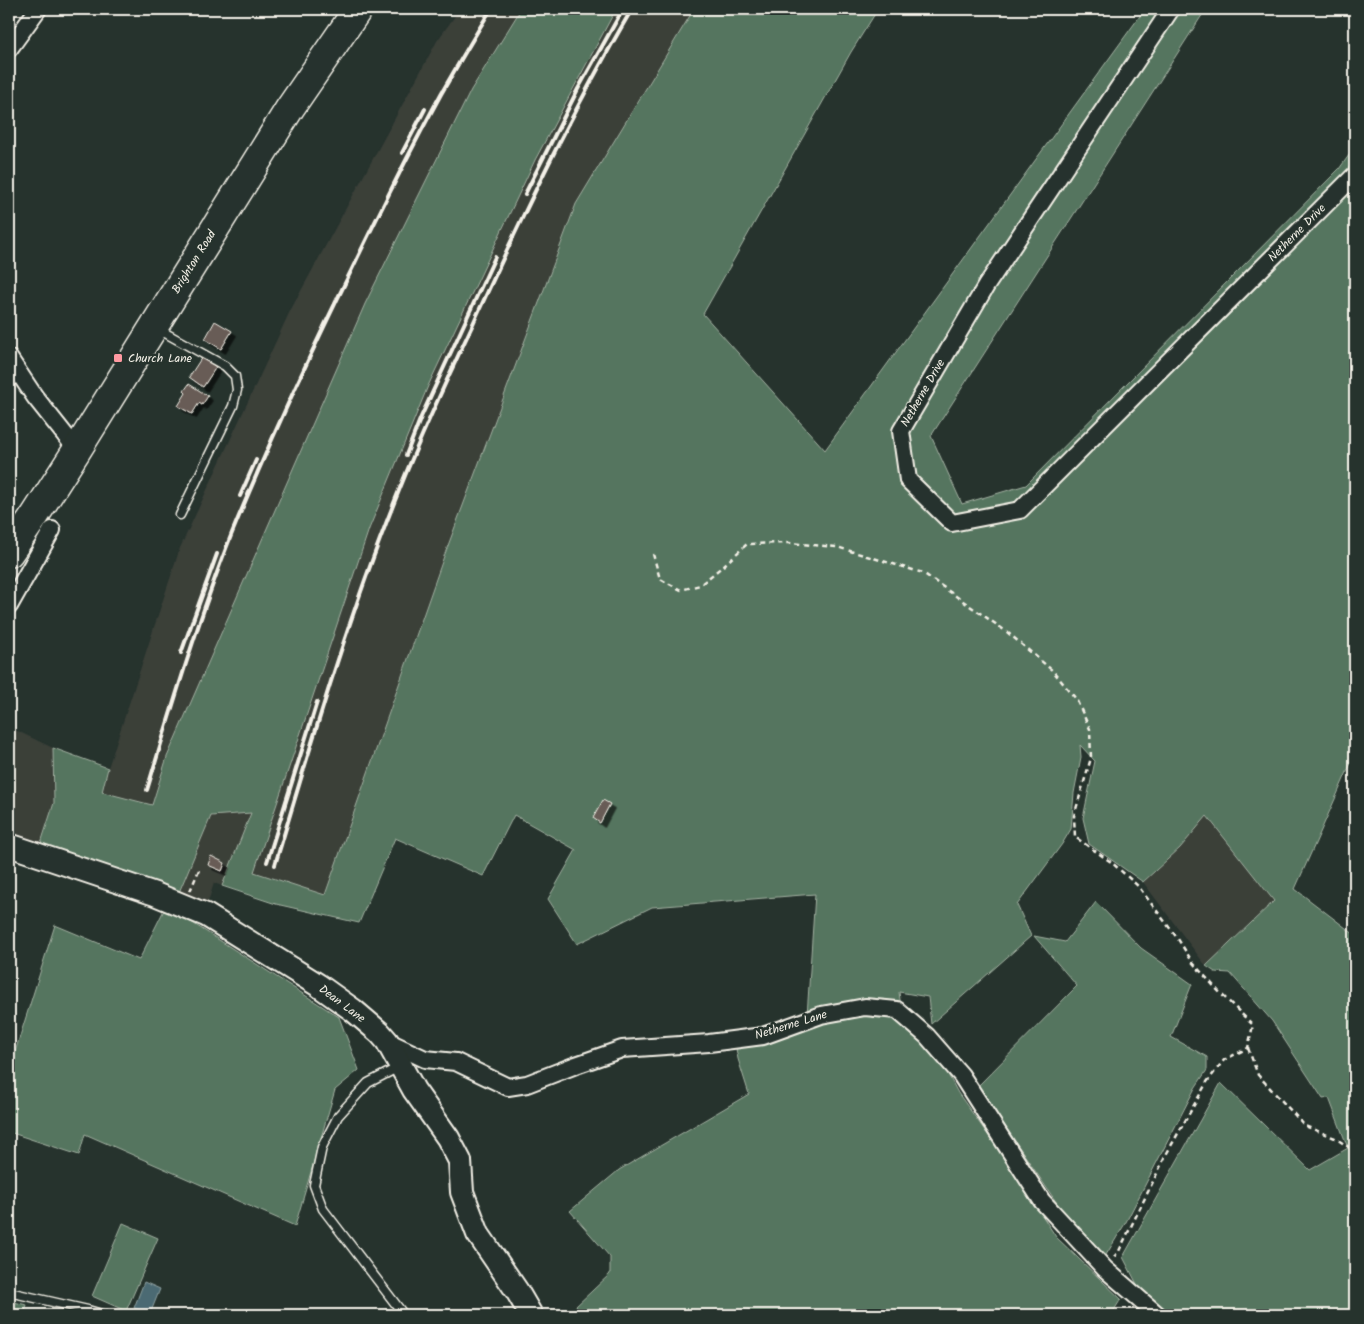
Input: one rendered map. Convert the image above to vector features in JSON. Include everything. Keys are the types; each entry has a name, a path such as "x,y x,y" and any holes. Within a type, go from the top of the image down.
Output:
{"highway":[{"name":"Brighton Road","path":"9,570 43,523 77,450 290,108 358,9"},
{"name":"Brighton Road","path":"9,553 43,523"}],"street":[{"path":"9,49 38,9"},
{"name":"Netherne Drive","path":"1170,9 986,286 902,431 908,480 952,523 1020,510 1355,175"},
{"path":"9,358 35,397 77,450"},
{"name":"Brighton Road","path":"9,606 43,523"},
{"name":"Dean Lane","path":"9,845 155,894 206,915 318,985 353,1010 387,1041 414,1090 448,1138 460,1161 462,1192 478,1234 531,1315"},
{"name":"Netherne Lane","path":"387,1041 425,1060 456,1062 508,1087 527,1084 622,1049 709,1043 763,1036 821,1015 865,1006 897,1010 927,1036 961,1075 1042,1201 1105,1269 1158,1315"}],"lane":[{"path":"154,327 225,366 235,376 237,390 233,406 180,515"},
{"path":"401,1066 368,1083 338,1116 322,1147 314,1185 323,1210 404,1315"},
{"path":"9,1292 105,1315"}],"path":[{"path":"653,554 660,579 681,590 700,585 747,544 789,543 837,547 923,573 1007,632 1053,672 1076,699 1090,729 1091,758 1074,816 1075,837 1111,862 1138,886 1178,939 1193,963 1222,995 1253,1024 1248,1048 1258,1075 1305,1126 1335,1138 1355,1151"},
{"path":"1105,1269 1119,1251 1167,1153 1207,1082 1224,1060 1248,1048"}],"shaded area":[{"path":"460,9 727,9 443,559 325,896 223,884 222,886 214,883 208,902 177,897 181,887 86,835 180,548 290,311 437,41"},
{"path":"9,727 53,748 54,803 40,846 9,835"},
{"path":"1207,816 1274,901 1206,966 1143,882 1180,848"}],"green space":[{"path":"521,9 616,9 535,160 428,386 369,529 254,872 325,895 443,559 576,204 694,9 878,9 851,52 703,314 825,450 1145,9 1206,9 931,436 962,504 1026,485 1339,169 1355,147 1355,754 1295,889 1355,935 1355,1315 1170,1315 1139,1288 1123,1257 1221,1083 1310,1170 1348,1148 1329,1098 1323,1099 1272,1021 1230,973 1215,972 1206,966 1274,901 1207,816 1180,848 1143,882 1089,844 1083,818 1095,761 1080,745 1081,757 1074,793 1071,829 1017,905 1031,936 931,1024 928,997 899,992 902,1016 930,1041 958,1093 1013,1170 1056,1237 1121,1299 1111,1315 578,1315 575,1307 610,1274 610,1257 570,1211 619,1170 749,1094 738,1059 733,1033 807,1016 815,894 652,907 577,944 548,899 576,850 514,815 483,876 395,838 359,923 276,904 222,886 251,813 211,816 177,897 40,846 54,803 53,748 108,768 102,792 152,805 167,757 365,304 471,90"},
{"path":"1096,902 1141,948 1192,984 1171,1037 1207,1057 1207,1070 1195,1088 1126,1222 1106,1255 1073,1227 978,1086 1077,986 1034,936 1065,942"},
{"path":"166,906 339,1017 359,1070 335,1090 295,1226 85,1134 79,1155 9,1132 9,1071 55,925 139,960"},
{"path":"123,1223 158,1238 126,1311 92,1296"},
{"path":"9,1301 27,1305 24,1315 9,1315"}],"water":[{"path":"144,1282 160,1289 150,1314 134,1308"}],"building":[{"path":"215,321 232,331 221,349 205,339"},
{"path":"202,357 216,367 203,387 189,377"},
{"path":"189,384 208,396 202,405 199,403 192,414 178,406"},
{"path":"603,800 610,804 600,823 593,818"},
{"path":"211,856 225,863 222,871 208,865"}],"railway":[{"path":"147,790 208,596 232,533 275,432 396,180 441,94 491,9"},
{"path":"525,194 578,89 623,9"},
{"path":"275,865 348,628 408,467 528,205 589,86 632,9"},
{"path":"402,153 425,109"},
{"path":"406,455 421,417 495,257"},
{"path":"240,496 256,460"},
{"path":"181,653 217,554"},
{"path":"267,862 317,702"}],"place":[{"name":"Church Lane","path":"118,358"}]}
